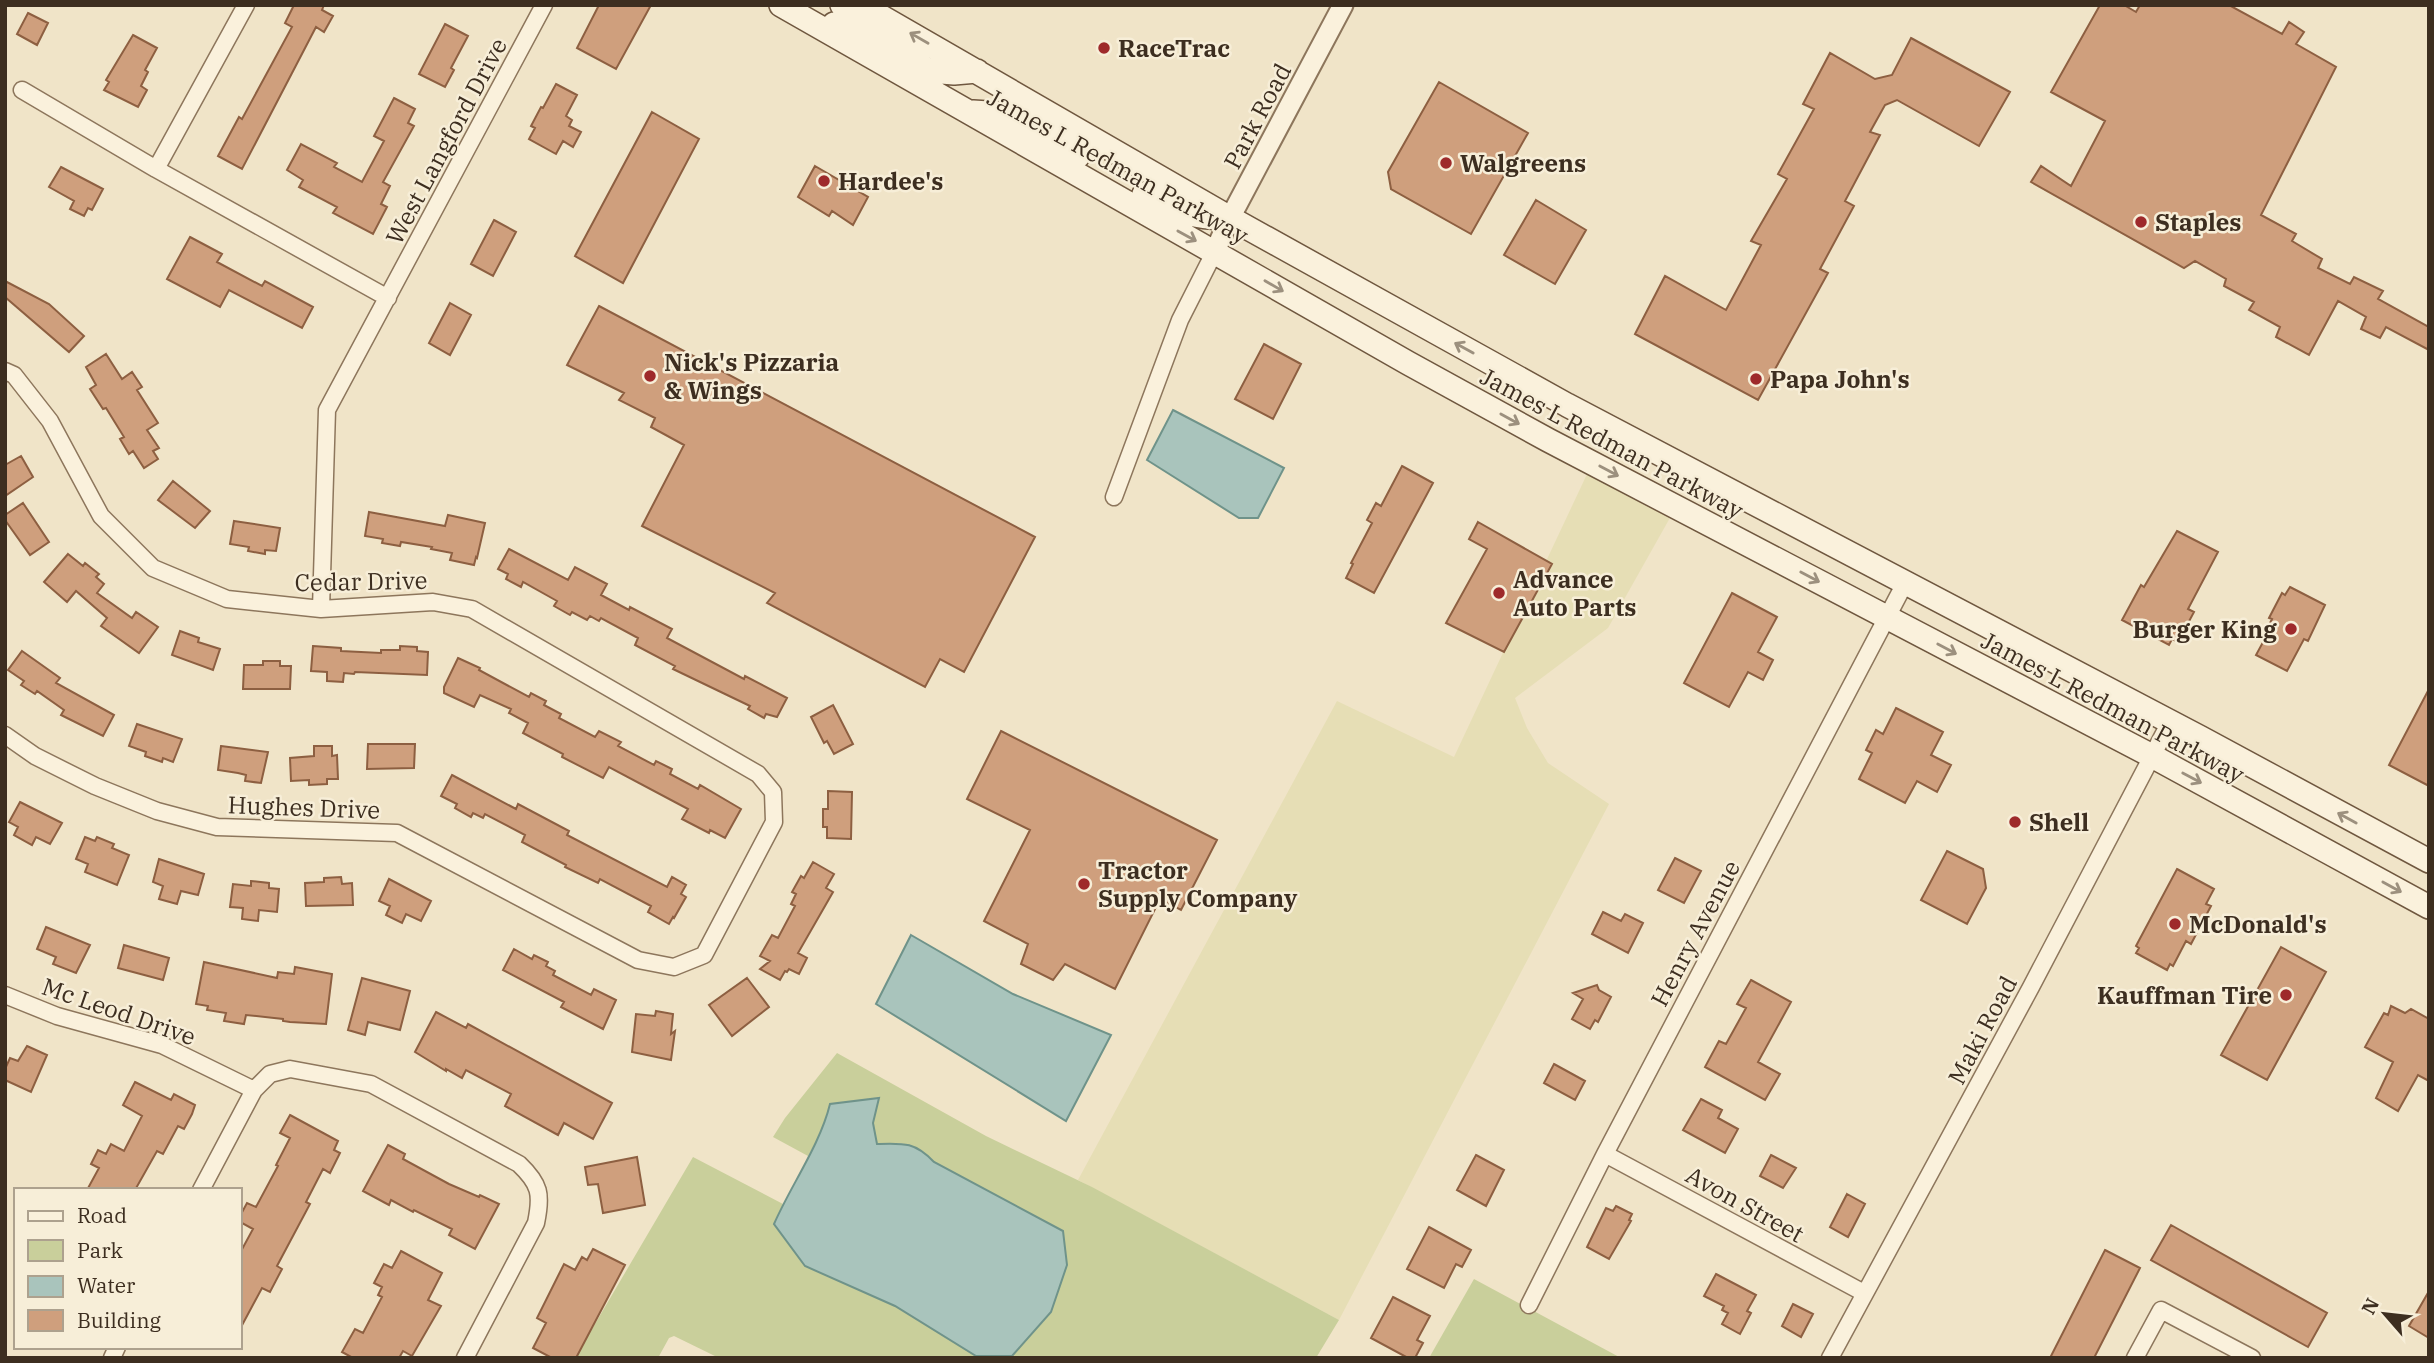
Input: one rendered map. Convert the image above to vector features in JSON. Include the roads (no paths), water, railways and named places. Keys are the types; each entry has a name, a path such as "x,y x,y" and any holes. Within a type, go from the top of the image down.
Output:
{"main road":[{"name":"James L Redman Parkway","path":"842,5 870,10 1230,218 1578,411 2429,862"},
{"name":"James L Redman Parkway","path":"785,8 1419,369 2152,756 2429,907"},
{"path":"785,8 869,36 929,71 954,74 977,71"},
{"path":"967,112 1004,114 1167,207 1200,218 1230,218"}],"street":[{"path":"156,169 246,5"},
{"name":"West Langford Drive","path":"321,609 327,410 544,5"},
{"name":"Park Road","path":"1215,251 1343,5"},
{"path":"22,90 156,169 388,298"},
{"path":"1114,497 1180,320 1215,251"},
{"name":"Cedar Drive","path":"5,371 14,376 50,421 101,516 153,568 227,598 321,609 433,602 472,609 758,774 773,792 774,822 704,955 674,967"},
{"name":"Henry Avenue","path":"1529,1305 1605,1154 1905,583"},
{"name":"Maki Road","path":"1830,1358 2031,987 2169,722"},
{"name":"Hughes Drive","path":"5,736 35,756 95,786 157,811 218,827 397,833 638,960 674,967"},
{"name":"Mc Leod Drive","path":"5,995 57,1016 162,1045 254,1090"},
{"path":"202,1188 254,1090 270,1074 290,1069 371,1084 519,1164 534,1179 540,1201 536,1223 465,1358"},
{"name":"Avon Street","path":"1605,1154 1864,1293"},
{"path":"2135,1358 2161,1310 2252,1358"}],"water":[{"path":"1173,410 1284,468 1258,518 1239,518 1147,460"},
{"path":"911,935 1013,994 1111,1035 1066,1121 876,1004"},
{"path":"879,1098 873,1123 877,1144 915,1147 934,1162 1063,1231 1067,1265 1051,1312 1012,1356 976,1356 895,1306 805,1266 774,1224 812,1150 830,1104"}],"place":[{"name":"RaceTrac","path":"1104,48"},
{"name":"Walgreens","path":"1446,163"},
{"name":"Hardee's","path":"824,181"},
{"name":"Staples","path":"2141,222"},
{"name":"Nick's Pizzaria & Wings","path":"650,376"},
{"name":"Papa John's","path":"1756,379"},
{"name":"Advance Auto Parts","path":"1499,593"},
{"name":"Burger King","path":"2291,629"},
{"name":"Shell","path":"2015,822"},
{"name":"Tractor Supply Company","path":"1084,884"},
{"name":"McDonald's","path":"2175,924"},
{"name":"Kauffman Tire","path":"2286,995"}]}
